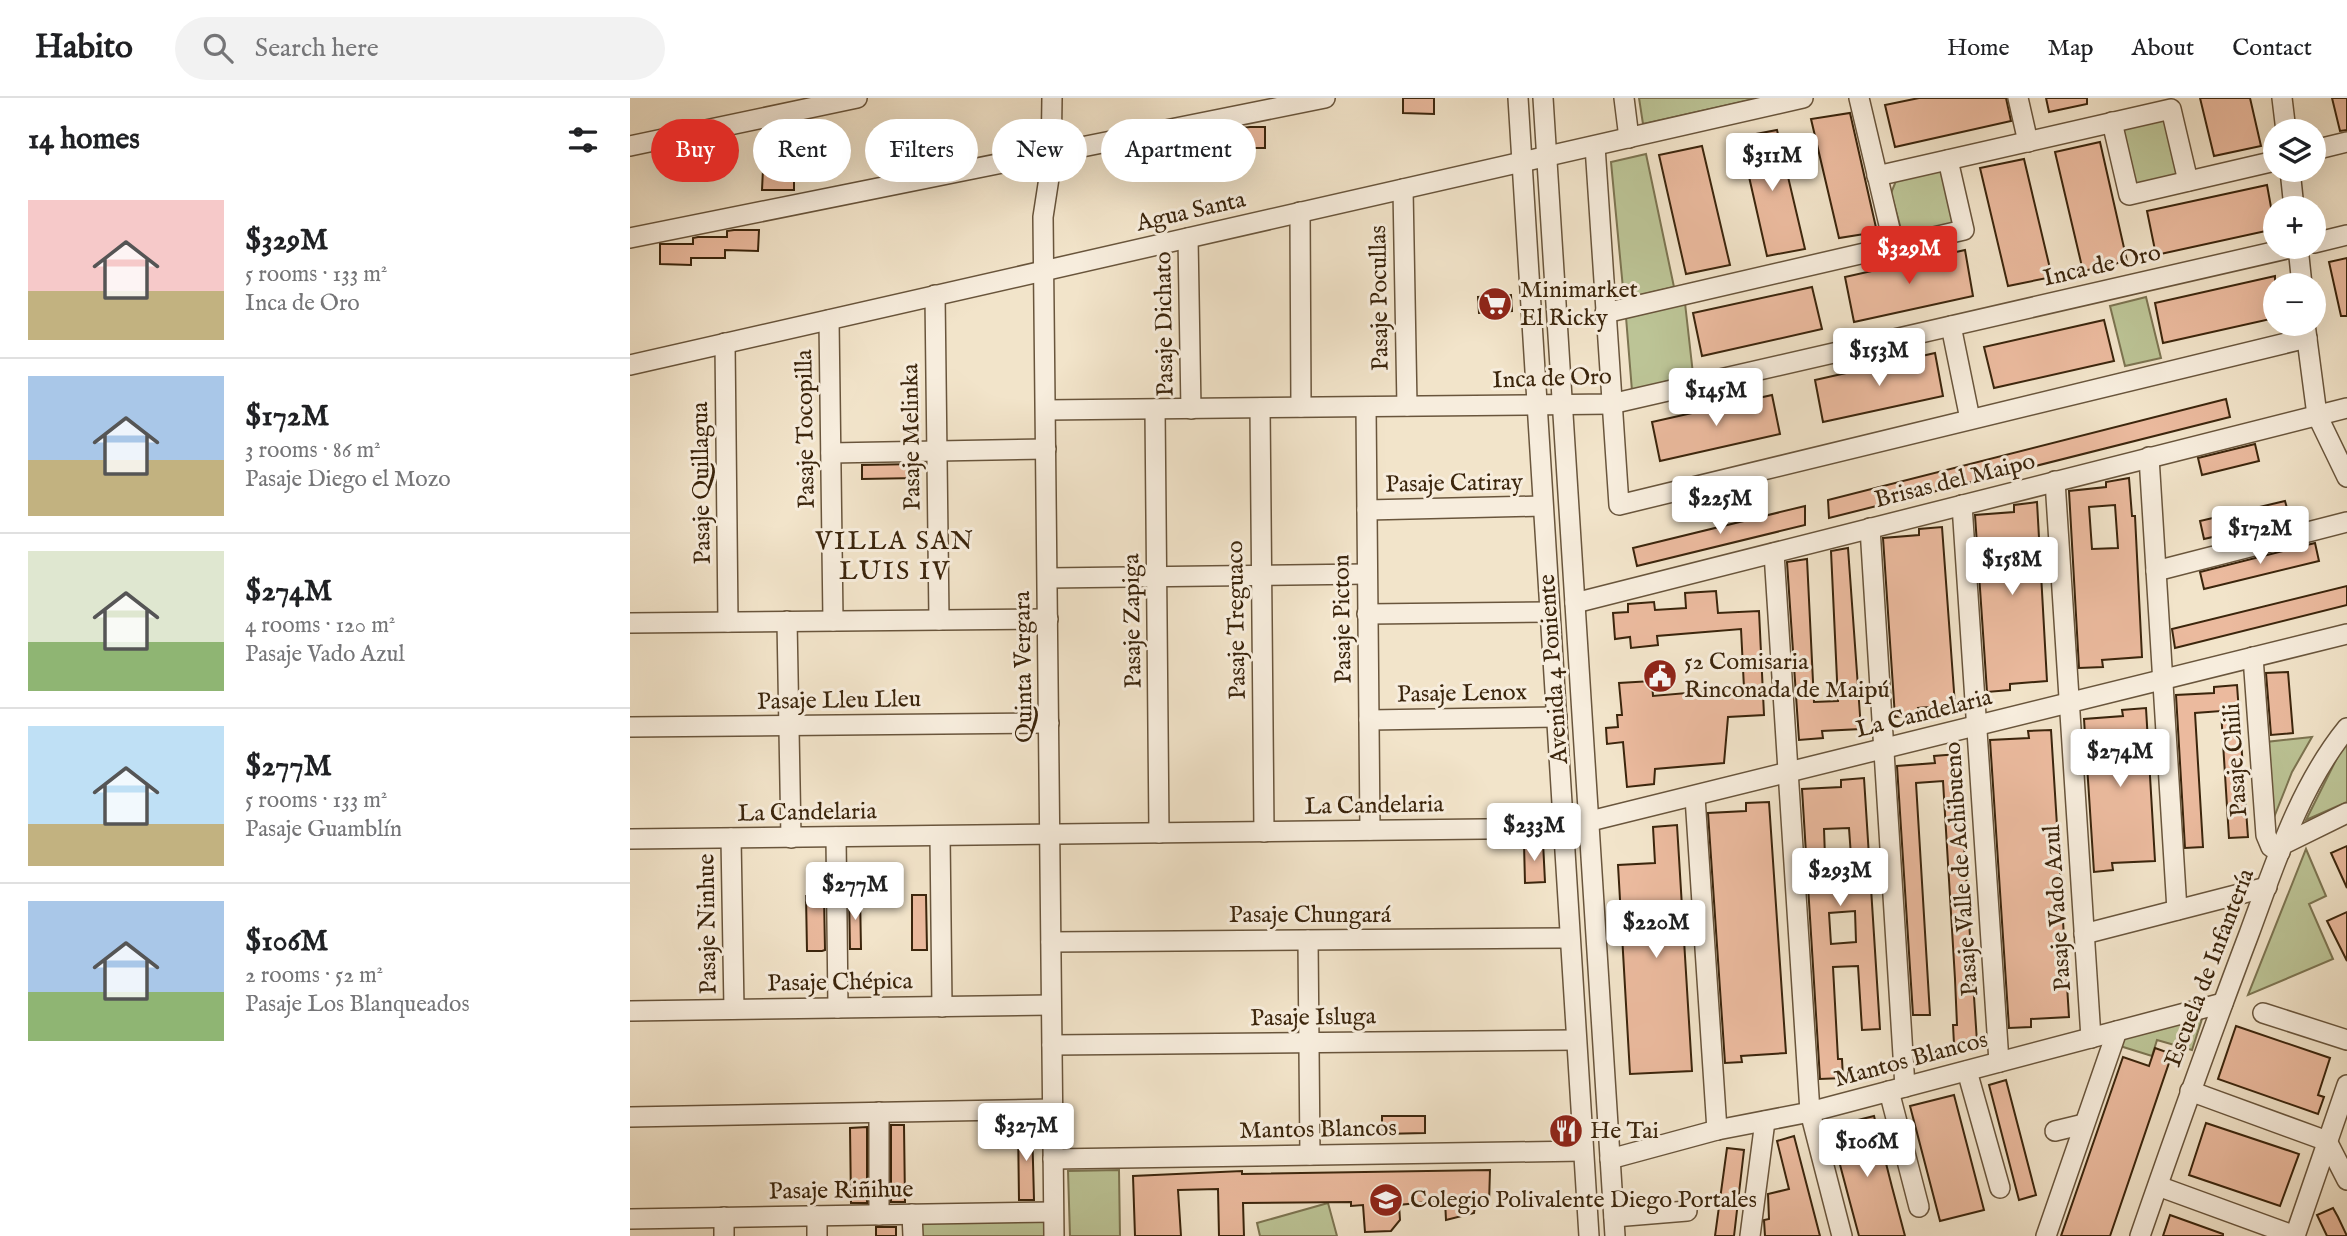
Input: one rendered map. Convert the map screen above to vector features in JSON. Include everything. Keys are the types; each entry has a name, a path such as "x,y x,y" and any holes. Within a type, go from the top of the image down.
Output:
{"street":[{"path":"630,146 857,98"},
{"name":"Quinta Vergara","path":"1052,98 1052,119"},
{"path":"1087,146 1325,98"},
{"name":"Avenida 4 Poniente","path":"1518,98 1589,1236"},
{"name":"Avenida 4 Poniente","path":"1543,98 1615,1226"},
{"path":"1624,98 1629,138"},
{"name":"Agua Santa","path":"630,365 1803,98"},
{"path":"1859,98 1894,246"},
{"path":"2018,98 2028,142"},
{"path":"2282,98 2285,119"},
{"path":"1877,176 2171,109 2188,181"},
{"path":"2112,122 2129,195 2263,165"},
{"path":"2326,146 2347,142"},
{"path":"1595,146 1619,505 1970,419 2287,336"},
{"path":"1605,313 1964,230 1948,160"},
{"path":"630,238 992,165"},
{"name":"Quinta Vergara","path":"1047,182 1043,217 1054,1236"},
{"name":"Pasaje Pocullas","path":"1403,189 1407,406"},
{"path":"1300,212 1301,407"},
{"path":"2326,240 2347,235"},
{"name":"Pasaje Dichato","path":"1188,238 1191,409"},
{"name":"Inca de Oro","path":"1046,410 1611,404 2263,255"},
{"name":"Pasaje Melinka","path":"935,295 939,620"},
{"name":"Pasaje Tocopilla","path":"829,320 833,621"},
{"path":"1951,326 1970,419"},
{"path":"2307,336 2317,415 2347,477"},
{"name":"Pasaje Quillagua","path":"725,343 728,622"},
{"name":"Pasaje Picton","path":"1366,407 1370,830"},
{"name":"Pasaje Treguaco","path":"1260,408 1264,832"},
{"name":"Brisas del Maipo","path":"1575,603 2347,408"},
{"name":"Pasaje Zapiga","path":"1155,409 1159,833"},
{"path":"831,453 1046,449"},
{"path":"2149,457 2177,910"},
{"name":"Pasaje Vado Azul","path":"2055,481 2091,1038"},
{"name":"Pasaje Valle de Achibueno","path":"1962,505 1999,1062"},
{"name":"Pasaje Catiray","path":"1367,510 1542,506"},
{"path":"2156,571 2347,522"},
{"path":"1870,528 1884,750 1897,1089 1919,1207"},
{"path":"1774,553 1810,1112 1842,1236"},
{"path":"1048,579 1367,574"},
{"path":"1367,614 1549,612"},
{"path":"630,623 1048,618"},
{"path":"787,621 791,838"},
{"name":"La Candelaria","path":"630,839 1562,828 1589,824 2347,634"},
{"name":"Pasaje Chili","path":"2253,657 2267,839 2282,848"},
{"path":"1553,659 1578,659"},
{"name":"Pasaje Lenox","path":"1368,720 1557,718"},
{"name":"Pasaje Lleu Lleu","path":"630,727 1049,723"},
{"name":"Escuela de Infantería","path":"2140,1236 2190,1091 2282,848 2317,772 2347,728"},
{"path":"1695,797 1717,1130"},
{"path":"2282,848 2347,813"},
{"path":"940,836 942,1007"},
{"path":"836,837 838,1008"},
{"name":"Pasaje Ninhue","path":"731,838 734,1009"},
{"path":"2084,934 2267,887"},
{"name":"Pasaje Chungará","path":"1051,942 1569,937"},
{"path":"1308,940 1310,1155"},
{"name":"Mantos Blancos","path":"1610,1159 1717,1130 1810,1112 2223,1003"},
{"name":"Pasaje Chépica","path":"630,1011 1051,1005"},
{"path":"2263,1013 2347,1040"},
{"path":"2045,1236 2117,1031"},
{"name":"Pasaje Isluga","path":"1052,1045 1575,1040"},
{"path":"1967,1071 2000,1188"},
{"path":"2158,1186 2295,1236 2347,1085"},
{"path":"2190,1091 2327,1141 2347,1180"},
{"path":"630,1117 1052,1108"},
{"path":"879,1112 879,1215"},
{"path":"1750,1236 1765,1121"},
{"path":"2055,1132 2084,1125"},
{"name":"Mantos Blancos","path":"1053,1159 1583,1151"},
{"path":"1615,1226 1687,1211"},
{"name":"Pasaje Riñihue","path":"630,1219 724,1227 817,1216 1054,1212"},
{"path":"912,1214 912,1236"},
{"path":"817,1216 817,1236"}],"green space":[{"path":"1639,98 1759,98 1643,124"},
{"path":"2168,118 2182,176 2133,186 2120,129"},
{"path":"1646,154 1674,287 1624,299 1611,162"},
{"path":"1942,166 1957,227 1904,240 1891,193 1898,176"},
{"path":"2146,297 2161,358 2125,366 2110,306"},
{"path":"1685,303 1693,374 1632,391 1626,317"},
{"path":"2312,737 2292,772 2273,820 2266,742"},
{"path":"2347,742 2347,802 2306,820 2342,748"},
{"path":"2306,849 2326,896 2309,904 2333,959 2248,995"},
{"path":"2202,1019 2192,1050 2157,1040 2152,1056 2120,1046 2123,1036"},
{"path":"1119,1170 1120,1236 1070,1236 1068,1171"},
{"path":"1328,1203 1337,1236 1260,1236 1257,1223"},
{"path":"1048,1221 1047,1236 920,1236 920,1223"}],"building":[{"path":"1403,98 1434,98 1434,114 1403,113"},
{"path":"1919,98 2006,98 2011,121 1895,147 1885,105"},
{"path":"2046,98 2087,98 2087,104 2049,112"},
{"path":"2200,98 2250,98 2261,146 2214,156"},
{"path":"2332,98 2347,98 2347,130 2340,131"},
{"path":"1850,113 1877,232 1839,238 1811,119"},
{"path":"1256,127 1265,127 1265,148 1256,148"},
{"path":"1777,130 1805,249 1767,256 1740,137"},
{"path":"2100,142 2127,261 2083,271 2055,152"},
{"path":"1702,146 1730,265 1686,274 1659,155"},
{"path":"2024,159 2052,277 2008,286 1980,168"},
{"path":"762,182 794,182 794,190 762,190"},
{"path":"2267,185 2269,196 2263,196 2263,232 2156,255 2147,211"},
{"path":"759,230 758,251 725,250 725,258 691,258 691,265 660,264 660,244 693,244 693,238 727,237 727,231"},
{"path":"1965,250 1973,296 1854,322 1845,277"},
{"path":"2347,258 2347,316 2341,316 2329,262"},
{"path":"2263,279 2263,321 2163,343 2155,303"},
{"path":"1812,287 1822,329 1702,356 1693,313"},
{"name":"Minimarket El Ricky","path":"1511,295 1512,311 1479,313 1478,297"},
{"path":"2104,320 2114,361 1994,388 1984,347"},
{"path":"1935,353 1943,396 1823,422 1815,380"},
{"path":"1772,395 1780,434 1660,461 1652,422"},
{"path":"2226,399 2230,417 1829,518 1828,500"},
{"path":"2255,444 2259,461 2202,475 2198,458"},
{"path":"917,464 917,478 862,479 862,465"},
{"path":"2129,478 2132,516 2135,516 2142,657 2102,660 2103,667 2079,668 2069,491 2106,487 2106,482","holes":["2115,505 2118,548 2092,549 2089,507"]},
{"path":"2285,501 2290,519 2204,539 2200,521"},
{"path":"2037,502 2047,681 2010,684 2010,690 1987,692 1975,515 2014,512 2014,505"},
{"path":"1805,506 1805,525 1637,566 1633,548"},
{"path":"1942,527 1955,705 1918,708 1919,715 1895,717 1883,538 1919,535 1919,529"},
{"path":"2315,543 2319,561 2204,589 2200,572"},
{"path":"1848,548 1861,729 1822,731 1823,738 1799,740 1787,562 1807,559 1814,702 1838,701 1831,551"},
{"path":"2347,586 2347,605 2175,648 2172,629"},
{"path":"1716,591 1718,613 1759,611 1764,715 1728,717 1724,763 1655,769 1654,784 1627,787 1623,742 1607,744 1606,728 1618,727 1617,715 1622,715 1619,683 1652,681 1653,696 1744,688 1741,629 1657,636 1658,645 1631,648 1630,637 1615,639 1613,613 1628,612 1628,604 1654,602 1655,610 1686,608 1685,593"},
{"path":"2288,672 2293,733 2271,735 2266,673"},
{"path":"2237,685 2248,837 2229,838 2221,711 2195,713 2203,847 2185,848 2176,695 2214,693 2214,687"},
{"path":"2146,708 2155,861 2112,863 2113,870 2094,872 2084,719 2123,716 2122,710"},
{"path":"2051,730 2069,1017 2031,1019 2031,1027 2009,1028 1990,740 2029,738 2028,731"},
{"path":"1958,754 1977,1042 1954,1044 1953,1025 1957,1025 1943,781 1916,783 1930,1015 1913,1015 1897,766 1935,763 1934,756"},
{"path":"1864,778 1880,1029 1862,1030 1858,966 1833,967 1838,1059 1842,1059 1843,1078 1820,1079 1802,789 1841,787 1841,780","holes":["1849,828 1851,856 1825,857 1824,829","1855,911 1856,942 1831,944 1829,913"]},
{"path":"1769,802 1786,1053 1741,1056 1742,1062 1725,1063 1708,813 1746,811 1746,803"},
{"path":"1677,825 1692,1071 1630,1074 1618,865 1655,863 1653,827"},
{"path":"1543,842 1545,882 1525,883 1524,843"},
{"path":"2347,846 2347,888 2331,853"},
{"path":"849,894 860,894 861,949 850,949"},
{"path":"912,895 926,895 927,950 912,950"},
{"path":"806,896 824,896 825,950 822,951 807,951"},
{"path":"2347,912 2347,961 2327,921"},
{"path":"2236,1026 2330,1058 2318,1095 2324,1097 2318,1114 2218,1079"},
{"path":"2155,1048 2172,1054 2110,1236 2061,1236 2123,1057 2149,1066"},
{"path":"2006,1080 2036,1195 2019,1200 1989,1085"},
{"path":"1954,1095 1984,1210 1940,1221 1910,1106"},
{"path":"1382,1116 1425,1116 1425,1133 1382,1134"},
{"path":"1874,1116 1905,1236 1859,1236 1830,1127"},
{"path":"2206,1123 2299,1154 2280,1206 2189,1175"},
{"path":"891,1125 904,1125 905,1202 891,1202"},
{"path":"1018,1125 1032,1125 1034,1200 1019,1200"},
{"path":"867,1127 867,1203 851,1203 850,1128"},
{"path":"1794,1136 1820,1236 1765,1236 1764,1220 1769,1219 1768,1194 1789,1189 1777,1141"},
{"path":"1727,1148 1744,1150 1734,1236 1715,1236"},
{"path":"1490,1170 1489,1204 1475,1205 1474,1213 1446,1220 1445,1200 1399,1205 1400,1220 1391,1231 1365,1232 1363,1205 1351,1206 1351,1202 1243,1203 1244,1236 1219,1236 1218,1189 1178,1190 1181,1236 1135,1236 1133,1176 1242,1171 1242,1174"},
{"path":"2333,1208 2347,1236 2327,1236 2317,1215"},
{"path":"2170,1215 2223,1234 2223,1236 2163,1236"},
{"path":"876,1227 896,1227 896,1236 876,1236"}],"place":[{"name":"Minimarket El Ricky","path":"1495,304"},
{"name":"52 Comisaria Rinconada de Maipú","path":"1660,676"},
{"name":"He Tai","path":"1566,1131"},
{"name":"Colegio Polivalente Diego Portales","path":"1386,1200"}],"district":[{"name":"VILLA SAN LUIS IV","path":"895,556"}]}
